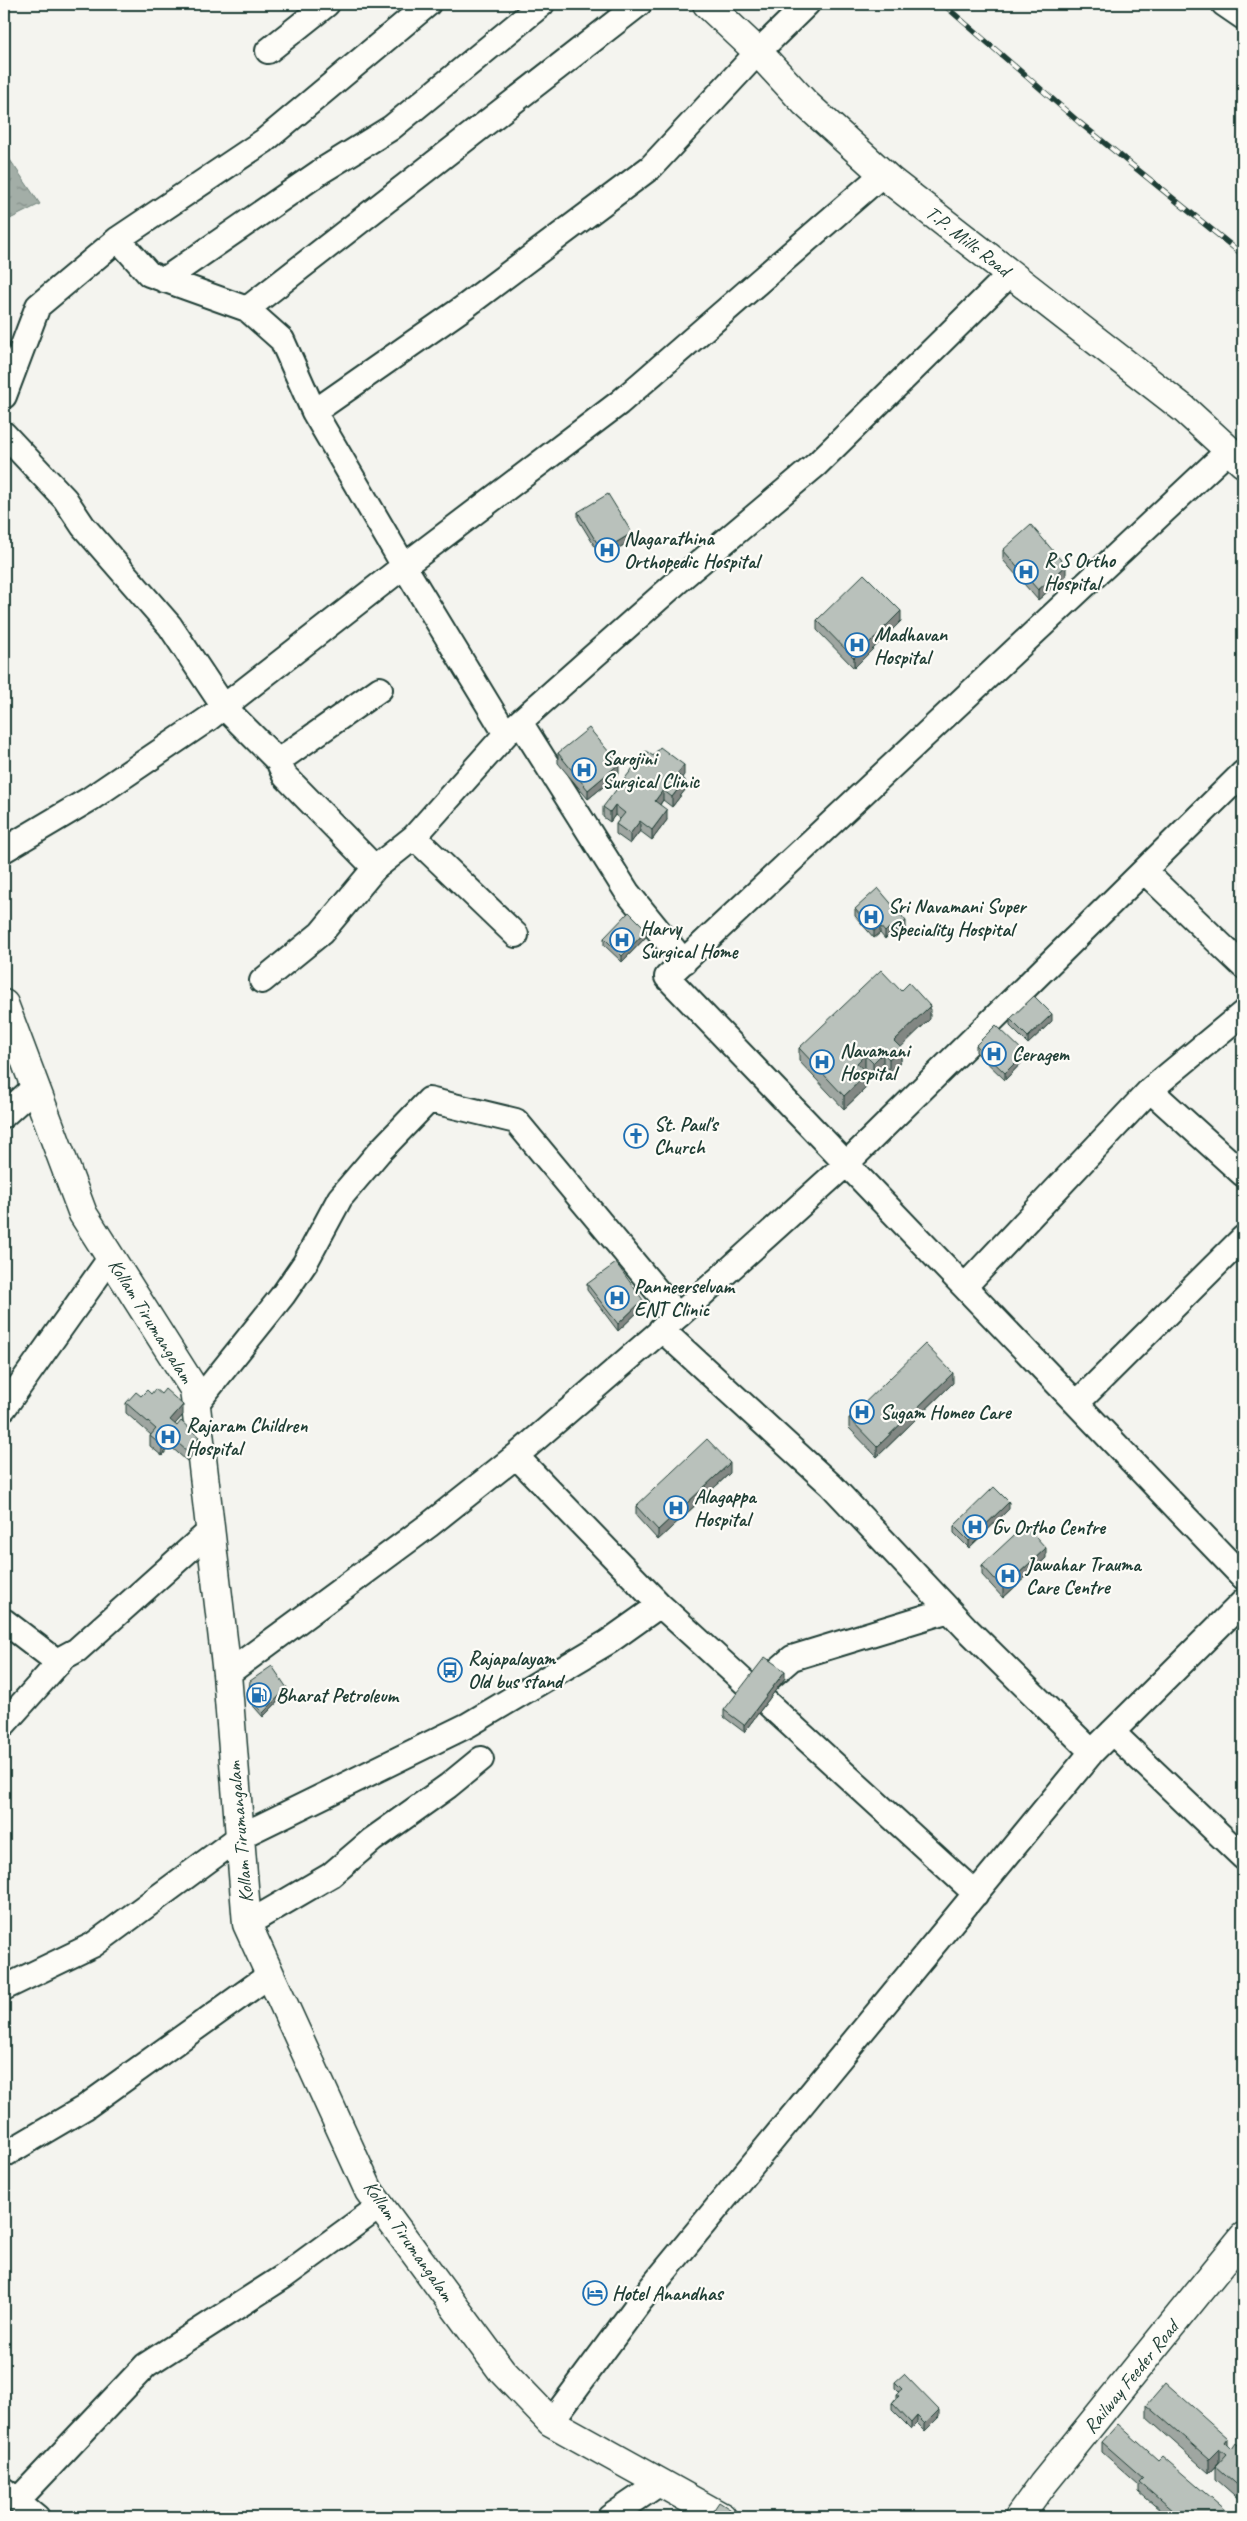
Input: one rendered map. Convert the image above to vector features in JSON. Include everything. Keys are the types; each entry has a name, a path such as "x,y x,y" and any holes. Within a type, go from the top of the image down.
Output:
{"main road":[{"name":"T.P. Mills Road","path":"707,4 758,52 805,103 884,173 1184,409 1236,456"},
{"name":"Kollam Tirumangalam","path":"4,1004 83,1214 194,1389 227,1674 247,1924 370,2191 502,2371 551,2422 722,2517"},
{"name":"Railway Feeder Road","path":"1019,2517 1042,2484 1243,2237"}],"street":[{"path":"268,51 327,4"},
{"path":"4,396 38,306 118,238 264,141 428,4"},
{"path":"164,280 324,170 391,128 542,4"},
{"path":"247,309 639,4"},
{"path":"314,412 463,308 651,166 758,52 807,4"},
{"path":"1224,4 1243,16"},
{"path":"4,850 90,799 224,707 404,566 619,402 884,173"},
{"path":"118,238 150,274 247,309 282,340 314,412 404,566 627,892 684,962"},
{"path":"262,981 320,933 375,868 414,837 513,728 684,575 817,464 1010,274"},
{"path":"4,434 65,499 83,526 170,626 224,707 278,761 284,776 375,868"},
{"path":"1236,456 667,978 1243,1577"},
{"path":"278,761 380,689"},
{"path":"227,1674 429,1526 516,1456 670,1322 846,1164 1243,773"},
{"path":"414,837 516,935"},
{"path":"1144,871 1243,966"},
{"path":"965,1286 1150,1090 1243,1013"},
{"path":"4,1115 35,1087"},
{"path":"1150,1090 1243,1174"},
{"path":"196,1404 283,1295 305,1263 340,1198 379,1152 429,1100 516,1121 670,1322 831,1485 949,1610 1092,1752"},
{"path":"1077,1403 1243,1238"},
{"path":"4,1408 112,1258"},
{"path":"516,1456 660,1605 976,1894"},
{"path":"4,1724 64,1657 77,1650 210,1531"},
{"path":"551,2422 642,2300 1092,1752 1243,1602"},
{"path":"4,1988 93,1945 241,1836 468,1726 608,1642 660,1605"},
{"path":"753,1691 792,1658 949,1610"},
{"path":"4,1621 59,1663"},
{"path":"1112,1732 1243,1857"},
{"path":"247,1924 331,1875 372,1840 448,1786 481,1759"},
{"path":"4,2155 84,2108 271,1974"},
{"path":"37,2517 10,2495 146,2365 283,2277 380,2206"},
{"path":"610,2517 660,2483"}],"water":[{"path":"4,151 40,204 4,222"}],"building":[{"path":"608,494 632,533 602,551 578,512"},
{"path":"1031,525 1066,566 1038,590 1003,550"},
{"path":"864,574 901,611 854,658 817,620"},
{"path":"589,728 619,764 588,790 558,753"},
{"path":"660,747 684,765 677,774 685,780 672,797 663,790 655,801 667,810 652,830 640,821 630,834 616,824 625,813 615,805 610,812 603,807 646,751 653,756"},
{"path":"878,888 906,921 893,932 889,928 885,932 880,926 874,931 855,909"},
{"path":"629,912 647,930 622,956 604,938"},
{"path":"881,970 901,991 909,983 930,1006 894,1041 901,1048 889,1059 883,1053 873,1063 865,1055 857,1063 867,1074 844,1096 799,1048"},
{"path":"1034,996 1052,1014 1028,1037 1010,1019"},
{"path":"996,1025 1025,1053 1005,1073 976,1045"},
{"path":"616,1263 643,1300 618,1324 587,1284"},
{"path":"925,1344 953,1373 877,1447 849,1418"},
{"path":"155,1389 161,1394 165,1389 183,1405 170,1420 177,1426 181,1421 199,1437 187,1451 170,1436 162,1446 150,1436 156,1429 126,1403 136,1392 141,1396 147,1390 151,1394"},
{"path":"707,1439 730,1463 658,1530 636,1506"},
{"path":"994,1487 1009,1502 969,1541 954,1526"},
{"path":"1025,1525 1046,1548 1003,1588 982,1565"},
{"path":"765,1657 785,1671 744,1725 724,1710"},
{"path":"272,1666 287,1688 263,1713 248,1697 250,1681"},
{"path":"904,2374 939,2410 925,2424 917,2416 911,2423 892,2403 899,2396 896,2394 902,2389 895,2382"},
{"path":"1166,2383 1228,2438 1225,2442 1232,2449 1236,2443 1243,2450 1243,2490 1216,2466 1226,2455 1219,2449 1209,2459 1147,2405"},
{"path":"1118,2424 1158,2460 1162,2456 1233,2517 1180,2517 1139,2482 1143,2478 1102,2442"},
{"path":"719,2502 742,2517 709,2517"}],"railway":[{"path":"943,4 1080,123 1243,255"}],"place":[{"name":"Nagarathina Orthopedic Hospital","path":"607,550"},
{"name":"R S Ortho Hospital","path":"1026,572"},
{"name":"Madhavan Hospital","path":"857,645"},
{"name":"Sarojini Surgical Clinic","path":"584,770"},
{"name":"Sri Navamani Super Speciality Hospital","path":"871,917"},
{"name":"Harvy Surgical Home","path":"622,940"},
{"name":"Ceragem","path":"994,1054"},
{"name":"Navamani Hospital","path":"822,1062"},
{"name":"St. Paul's Church","path":"636,1136"},
{"name":"Panneerselvam ENT Clinic","path":"617,1298"},
{"name":"Sugam Homeo Care","path":"862,1412"},
{"name":"Rajaram Children Hospital","path":"168,1437"},
{"name":"Alagappa Hospital","path":"676,1508"},
{"name":"Gv Ortho Centre","path":"975,1527"},
{"name":"Jawahar Trauma Care Centre","path":"1008,1576"},
{"name":"Rajapalayam Old bus stand","path":"450,1670"},
{"name":"Bharat Petroleum","path":"259,1695"},
{"name":"Hotel Anandhas","path":"595,2293"}]}
